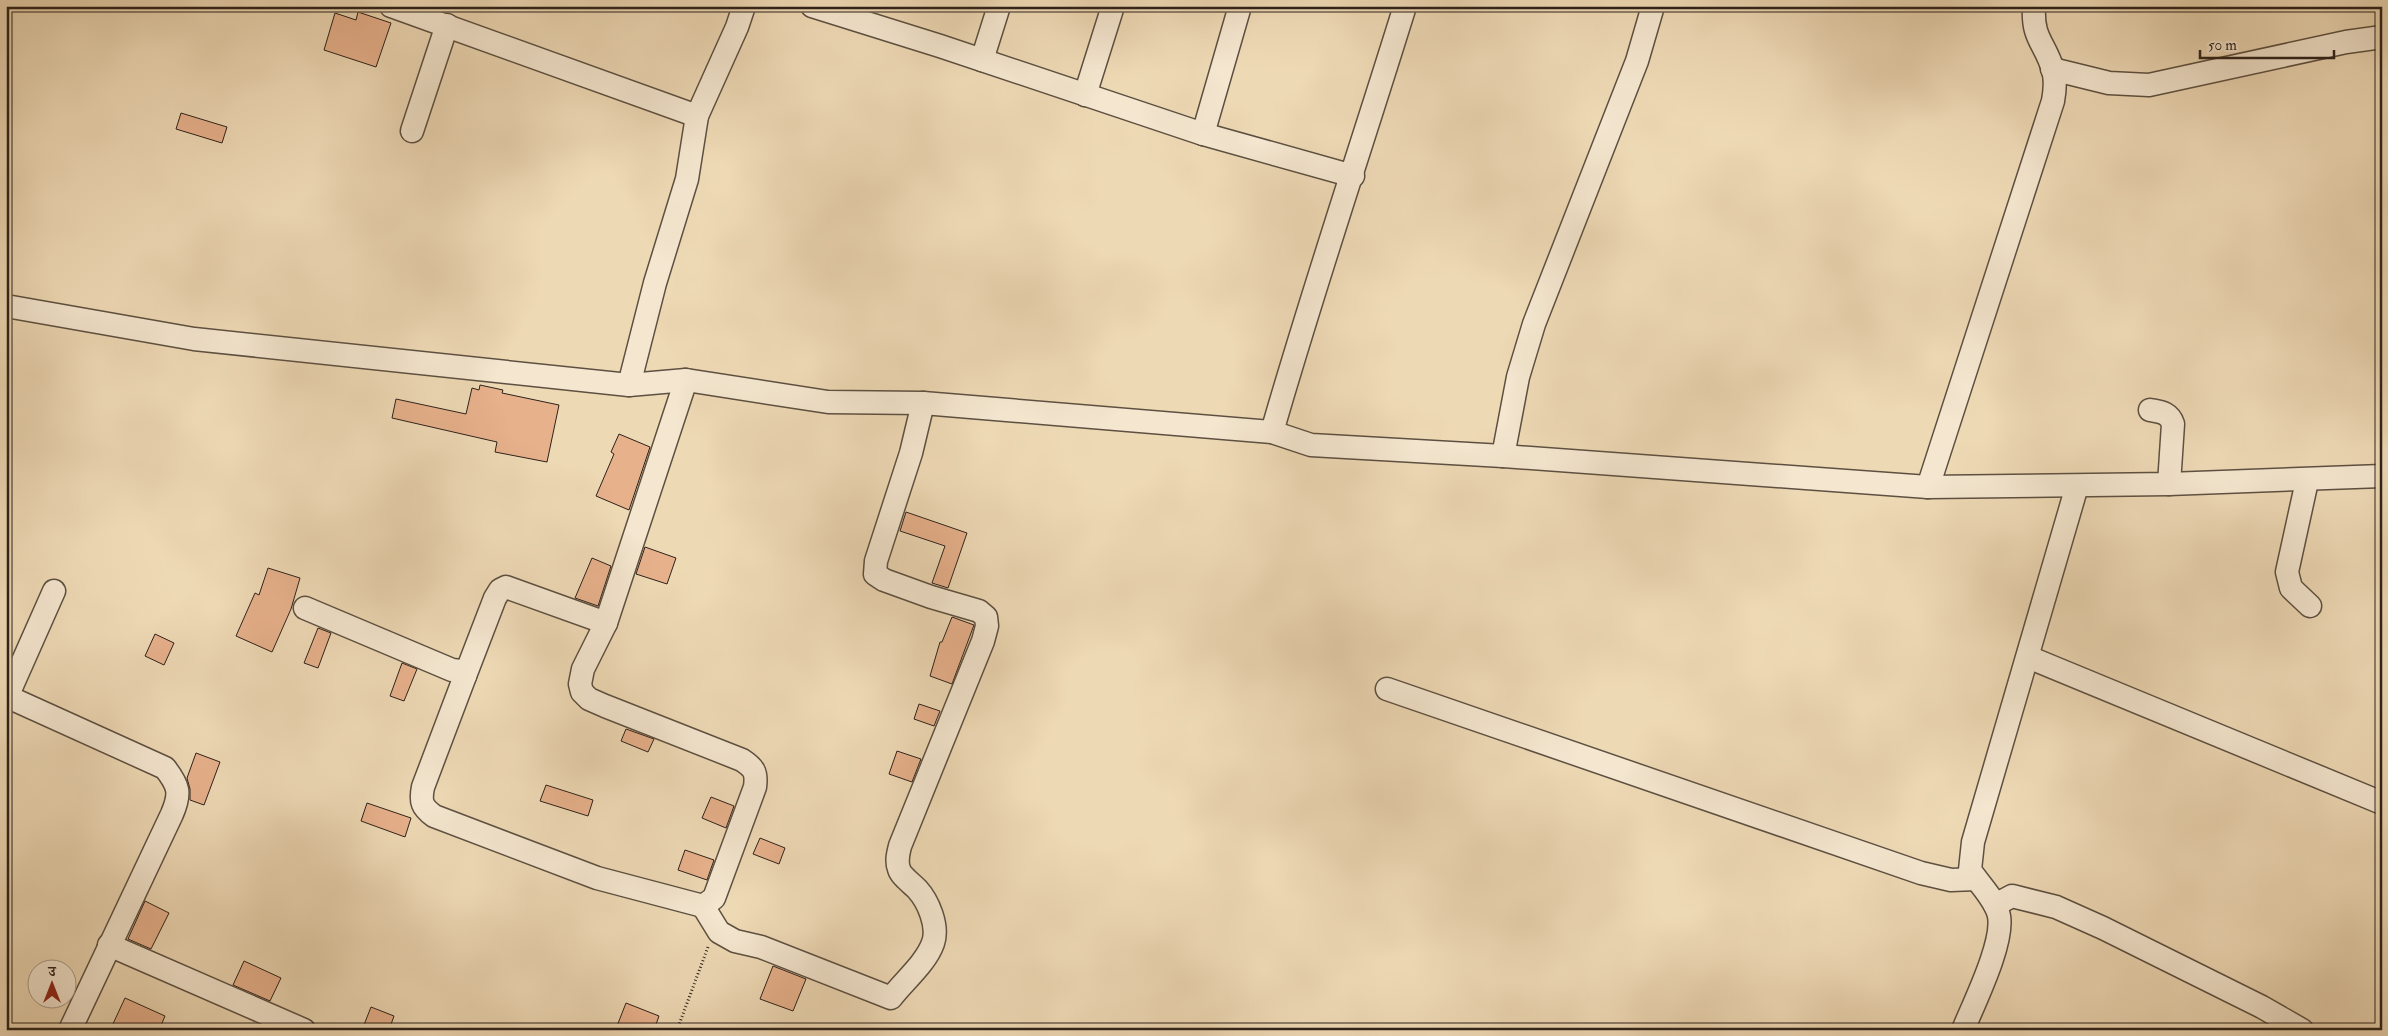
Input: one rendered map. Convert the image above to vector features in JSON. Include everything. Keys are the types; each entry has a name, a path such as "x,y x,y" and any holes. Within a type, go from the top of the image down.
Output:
{"street":[{"path":"391,6 696,116"},
{"path":"629,385 655,283 687,178 696,116 737,27 744,6"},
{"path":"812,6 982,60 1203,134 1353,176"},
{"path":"982,60 999,6"},
{"path":"1086,95 1113,6"},
{"path":"1203,134 1240,6"},
{"path":"1272,432 1308,305 1353,176 1405,6"},
{"path":"1503,456 1518,378 1534,324 1632,74 1654,6"},
{"path":"1928,487 2053,101 2055,85 2052,69 2035,35 2034,6"},
{"path":"412,131 447,25"},
{"path":"2052,69 2109,83 2148,85 2346,42 2382,37"},
{"path":"6,306 194,339 629,385 686,380 828,402 923,403 1272,432 1311,445 1503,456 1928,487 2307,481 2382,476"},
{"path":"686,380 606,623 583,670 580,684 582,692 589,699 742,760 753,767 757,776 755,787 714,898 703,906"},
{"path":"606,623 506,587 500,590 495,598 423,788 421,800 424,809 434,816 597,878 703,906 719,932 735,941 761,947 891,998 924,958 934,942 934,925 928,906 919,891 899,871 897,860 900,846 983,642 987,626 986,617 979,612 884,580 875,574 876,561 909,462 923,403"},
{"path":"2150,410 2166,414 2171,418 2173,424 2168,484"},
{"path":"2307,481 2287,572 2291,588 2310,606"},
{"path":"1963,1030 1994,953 1999,931 1999,916 1994,905 1970,870 1973,842 2077,486"},
{"path":"54,591 7,696 165,768 176,783 178,799 70,1030"},
{"path":"306,608 452,670 461,671 465,676"},
{"path":"2028,657 2382,803"},
{"path":"1387,689 1921,873 1951,880 1976,879"},
{"path":"1994,905 2012,896 2056,907 2253,1003 2302,1030"},
{"path":"109,945 304,1030"}],"path":[{"path":"677,1030 716,926"}],"building":[{"path":"358,12 391,23 376,67 324,50 335,13 356,20"},
{"path":"181,113 227,127 222,143 176,129"},
{"path":"480,385 503,390 502,393 559,405 547,462 495,452 497,442 392,418 396,399 466,414 472,388 479,390"},
{"path":"619,434 650,447 629,510 596,496 614,454 611,452"},
{"path":"906,512 967,533 948,588 932,583 945,546 900,531"},
{"path":"645,547 676,558 667,584 636,574"},
{"path":"592,558 611,566 598,606 575,598"},
{"path":"268,568 300,578 291,609 272,652 236,636 255,593 259,595"},
{"path":"952,617 974,625 952,684 930,676 940,642 942,642"},
{"path":"318,628 331,633 318,668 304,663"},
{"path":"155,634 174,643 164,665 145,656"},
{"path":"402,663 417,669 404,701 390,696"},
{"path":"919,704 940,711 934,726 914,719"},
{"path":"626,729 654,739 648,752 621,741"},
{"path":"897,751 921,759 912,782 889,774"},
{"path":"196,753 220,762 204,805 190,800 187,778"},
{"path":"546,785 593,800 588,816 540,801"},
{"path":"711,797 734,806 726,828 702,818"},
{"path":"367,803 411,818 405,837 361,821"},
{"path":"760,838 785,848 779,864 753,854"},
{"path":"685,850 714,860 707,880 678,870"},
{"path":"145,901 169,913 151,949 128,939"},
{"path":"244,961 281,978 270,1001 233,985"},
{"path":"773,966 806,979 793,1011 760,999"},
{"path":"125,998 165,1016 159,1030 120,1030 112,1026"},
{"path":"626,1003 659,1016 654,1030 627,1030 617,1026"},
{"path":"371,1007 394,1016 389,1030 362,1030"}]}
